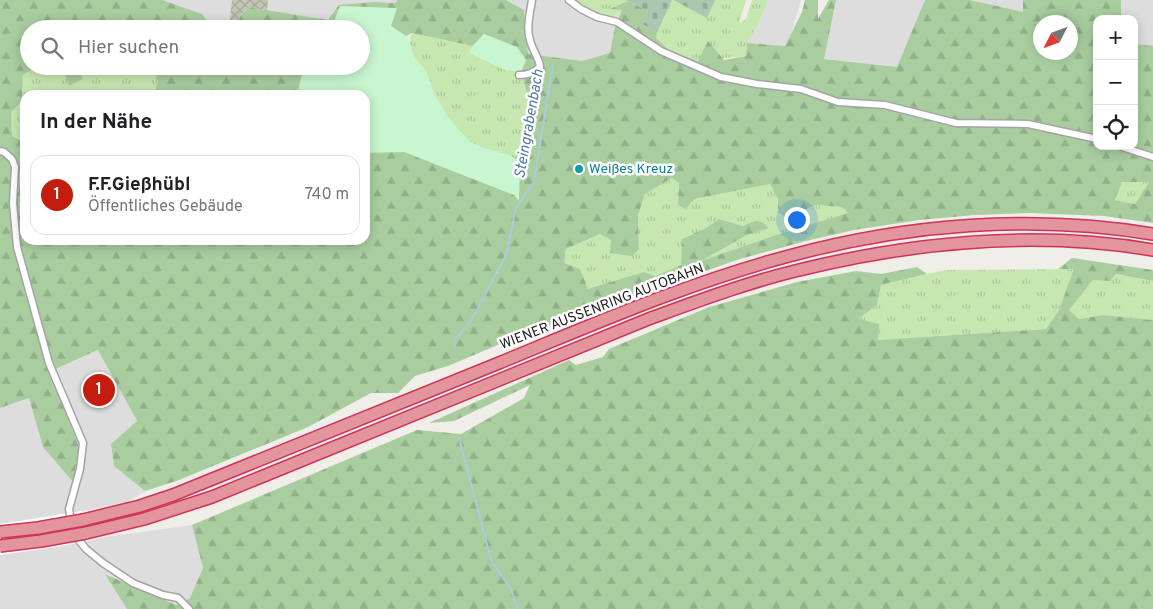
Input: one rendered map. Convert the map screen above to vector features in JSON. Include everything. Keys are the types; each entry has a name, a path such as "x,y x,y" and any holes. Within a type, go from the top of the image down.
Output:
{"highway":[{"name":"WIENER AUSSENRING AUTOBAHN","path":"0,532 84,520 140,506 173,495 626,311 709,281 789,256 859,239 918,230 997,224 1073,225 1153,234"},
{"name":"WIENER AUSSENRING AUTOBAHN","path":"0,546 86,533 144,519 212,497 642,321 716,294 794,271 861,256 919,247 995,240 1069,241 1153,250"}],"street":[{"path":"519,75 527,75 534,72 540,66 529,40 532,0"},
{"path":"570,0 581,9 597,17 618,22 661,51 721,77 756,84 800,89 838,102 885,105 956,123 1028,124 1093,138"},
{"path":"1131,150 1153,157"},
{"path":"0,151 12,159 15,167 14,203 17,247 49,363 83,443 80,469 69,509 72,528 77,538 86,548 111,568 134,583 164,595 178,598 189,609"}],"shaded area":[{"path":"162,0 397,0 396,3 374,2 328,20 248,7 237,20 206,20 201,14"},
{"path":"232,0 268,0 267,10 248,7 237,20 230,20"},
{"path":"506,0 672,0 657,33 622,10 615,26 610,53 582,61 528,54 524,10"},
{"path":"768,0 801,0 791,35 785,46 747,43 760,21"},
{"path":"836,0 925,0 897,67 824,59"},
{"path":"970,0 1023,0 1023,12"},
{"path":"1121,0 1153,0 1153,46 1138,44 1138,15 1121,15"},
{"path":"99,350 137,422 111,444 114,466 145,491 128,502 63,515 0,524 0,408 29,398 43,447 73,482 51,371"},
{"path":"192,525 203,568 190,598 175,605 106,574 127,609 0,609 0,555 58,547 105,537"}],"green space":[{"path":"0,0 162,0 202,14 207,20 20,20 20,75 23,75 22,90 20,90 20,103 11,112 12,136 20,140 20,245 370,245 370,90 155,90 158,82 156,75 370,75 370,20 328,20 339,5 374,2 396,3 397,0 506,0 524,10 528,54 582,61 610,53 615,26 622,10 610,9 628,1 648,11 642,24 657,33 656,38 670,51 698,61 708,41 724,60 746,56 747,43 785,46 802,12 805,0 818,0 818,19 829,0 836,0 824,59 897,67 925,0 970,0 1023,12 1023,0 1121,0 1121,15 1093,15 1093,150 1138,150 1138,44 1153,46 1153,223 1104,216 1031,213 975,215 919,220 854,230 806,241 740,259 605,309 528,332 448,366 415,376 398,393 371,393 308,427 179,480 145,491 114,466 111,444 137,421 98,350 51,371 79,447 73,482 43,447 29,398 0,408","holes":["411,33 473,46 484,34 521,72 528,97 523,154 516,165 416,126 396,44","672,178 679,183 678,205 686,209 694,199 770,184 778,199 778,212 794,224 798,213 816,205 842,207 848,213 701,261 747,235 769,228 760,221 754,221 743,226 719,219 706,228 682,239 681,265 655,276 644,272 588,289 580,269 564,263 566,249 600,234 611,240 610,253 632,256 639,249 638,215 645,194","1122,182 1149,182 1135,204 1115,200"]},
{"path":"569,0 628,1 611,8 622,10 608,20"},
{"path":"626,0 672,0 657,33 642,24 648,11"},
{"path":"672,0 707,17 715,0 746,0 739,23 746,19 752,0 768,0 760,21 747,43 746,56 699,61 670,51 655,38"},
{"path":"673,0 715,0 707,18"},
{"path":"340,6 397,8 391,26 408,37 414,57 426,71 435,95 447,116 469,141 520,161 519,201 514,195 404,152 370,153 370,90 298,90 302,75 370,75 370,20 335,20"},
{"path":"248,7 328,20 237,20"},
{"path":"411,33 473,46 469,53 521,72 528,97 523,154 516,165 465,147 423,101 427,72 413,55 410,45"},
{"path":"484,34 517,47 526,60 521,72 505,70 469,53"},
{"path":"23,75 157,75 158,82 155,90 22,90"},
{"path":"65,75 81,75 83,79 69,86"},
{"path":"20,103 20,141 12,136 11,112"},
{"path":"672,178 679,182 678,205 694,199 770,184 778,199 778,212 794,223 798,213 816,205 842,207 848,214 773,236 697,263 747,235 768,228 759,221 743,226 719,219 706,228 682,239 681,265 655,276 644,272 588,290 580,269 564,263 566,249 600,234 639,249 638,215 645,194"},
{"path":"1122,182 1149,182 1135,204 1114,200"},
{"path":"1072,258 1153,270 1153,281 1116,274 1110,281 1093,280 1069,310 1079,319 1103,315 1153,320 1153,609 127,609 105,574 176,605 190,598 203,568 192,525 417,430 461,434 524,398 530,385 454,421 429,423 569,360 576,365 603,357 609,349 709,307 797,282 856,271 881,274 917,267 927,274 881,285 877,305 858,319 879,324 878,340 1046,329 1059,310 1074,269 1058,269"},
{"path":"1075,269 1059,310 1046,329 878,340 858,319 877,305 881,285 945,270"},
{"path":"1116,274 1153,281 1153,320 1103,315 1079,319 1069,310 1093,280 1110,281"}],"pier":[{"path":"82,511 88,541 0,555 0,524"}],"waterway":[{"name":"Steingrabenbach","path":"455,348 454,340 468,325 476,312 506,255 516,208 534,182 553,64"},
{"name":"Steingrabenbach","path":"459,438 491,560 511,589 518,609"}],"place":[{"name":"Weißes Kreuz","path":"579,169"},
{"name":"F.F.Gießhübl","path":"99,390"}]}
